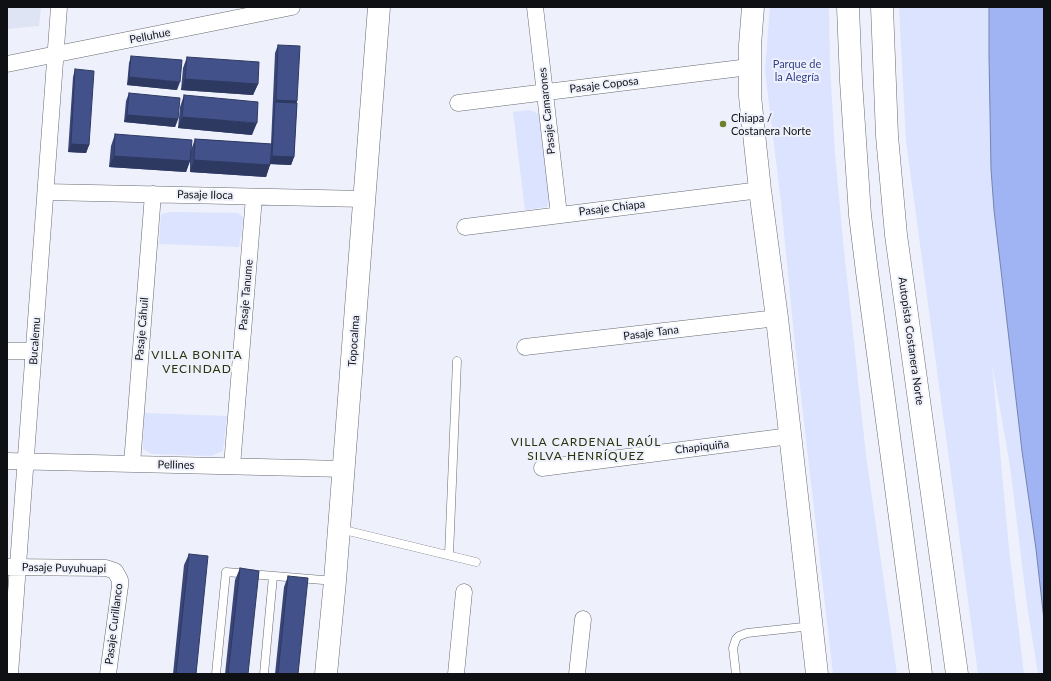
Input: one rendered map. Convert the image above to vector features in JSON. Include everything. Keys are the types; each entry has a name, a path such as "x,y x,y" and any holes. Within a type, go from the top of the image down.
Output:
{"main road":[{"name":"Topocalma","path":"326,674 336,581 379,7"},
{"path":"753,7 749,67 750,96 760,190 777,318 817,674"},
{"path":"848,7 851,88 866,272 921,674"},
{"name":"Autopista Costanera Norte","path":"882,7 887,136 896,235 957,674"}],"street":[{"name":"Bucalemu","path":"10,674 12,567 26,461 59,7"},
{"name":"Pelluhue","path":"7,64 241,12 292,7"},
{"name":"Pasaje Camarones","path":"535,7 559,215"},
{"name":"Pasaje Coposa","path":"458,102 749,67"},
{"name":"Pasaje Chiapa","path":"465,227 760,190"},
{"name":"Pasaje Iloca","path":"46,192 364,199"},
{"name":"Pasaje Cáhuil","path":"132,464 153,194"},
{"name":"Pasaje Tanume","path":"232,466 254,197"},
{"name":"Pasaje Tana","path":"525,347 777,318"},
{"path":"7,351 34,351"},
{"name":"Chapiquiña","path":"542,468 790,436"},
{"name":"Pellines","path":"7,461 344,469"},
{"name":"Pasaje Puyuhuapi","path":"12,567 106,568 115,571 118,575"},
{"name":"Pasaje Curillanco","path":"108,674 120,586 118,575"},
{"path":"456,674 464,592"},
{"path":"577,674 583,619"}],"lane":[{"path":"448,555 457,361"},
{"path":"340,529 476,562"},
{"path":"216,674 226,572 336,581"},
{"path":"264,674 272,576"},
{"path":"736,674 733,648 736,639 739,636 747,633 812,626"}],"shaded area":[{"path":"7,7 41,7 39,26 7,29"}],"green space":[{"name":"Parque de la Alegría","path":"770,7 829,7 830,65 835,153 843,241 866,455 897,674 833,674 794,335 781,202 765,71"},
{"path":"899,7 1044,7 1044,674 1038,674 1027,605 1010,466 992,364 1009,549 1024,674 978,674 906,141"},
{"path":"530,110 539,114 551,197 547,207 525,210 513,112"},
{"path":"171,212 238,213 244,218 239,247 159,244 161,214"},
{"path":"144,413 227,416 223,451 211,456 152,454 143,449"}],"water":[{"path":"989,7 1044,7 1044,620 1036,549 1022,451 994,210 991,169"}],"building":[{"path":"278,45 300,46 297,101 276,100"},
{"path":"131,56 182,60 180,82 129,77"},
{"path":"187,57 259,62 258,84 185,79"},
{"path":"75,69 94,71 89,145 71,144"},
{"path":"129,93 180,98 178,119 127,115"},
{"path":"184,95 258,102 257,123 182,117"},
{"path":"275,102 297,103 294,157 272,156"},
{"path":"115,134 192,140 190,161 114,156"},
{"path":"195,139 272,144 270,165 194,160"},
{"path":"189,554 208,556 196,674 176,674"},
{"path":"240,568 259,571 248,674 228,674"},
{"path":"288,576 308,578 298,674 278,674"}],"place":[{"name":"Chiapa / Costanera Norte","path":"723,124"}],"district":[{"name":"VILLA BONITA VECINDAD","path":"197,362"},
{"name":"VILLA CARDENAL RAÚL SILVA HENRÍQUEZ","path":"586,449"}]}
